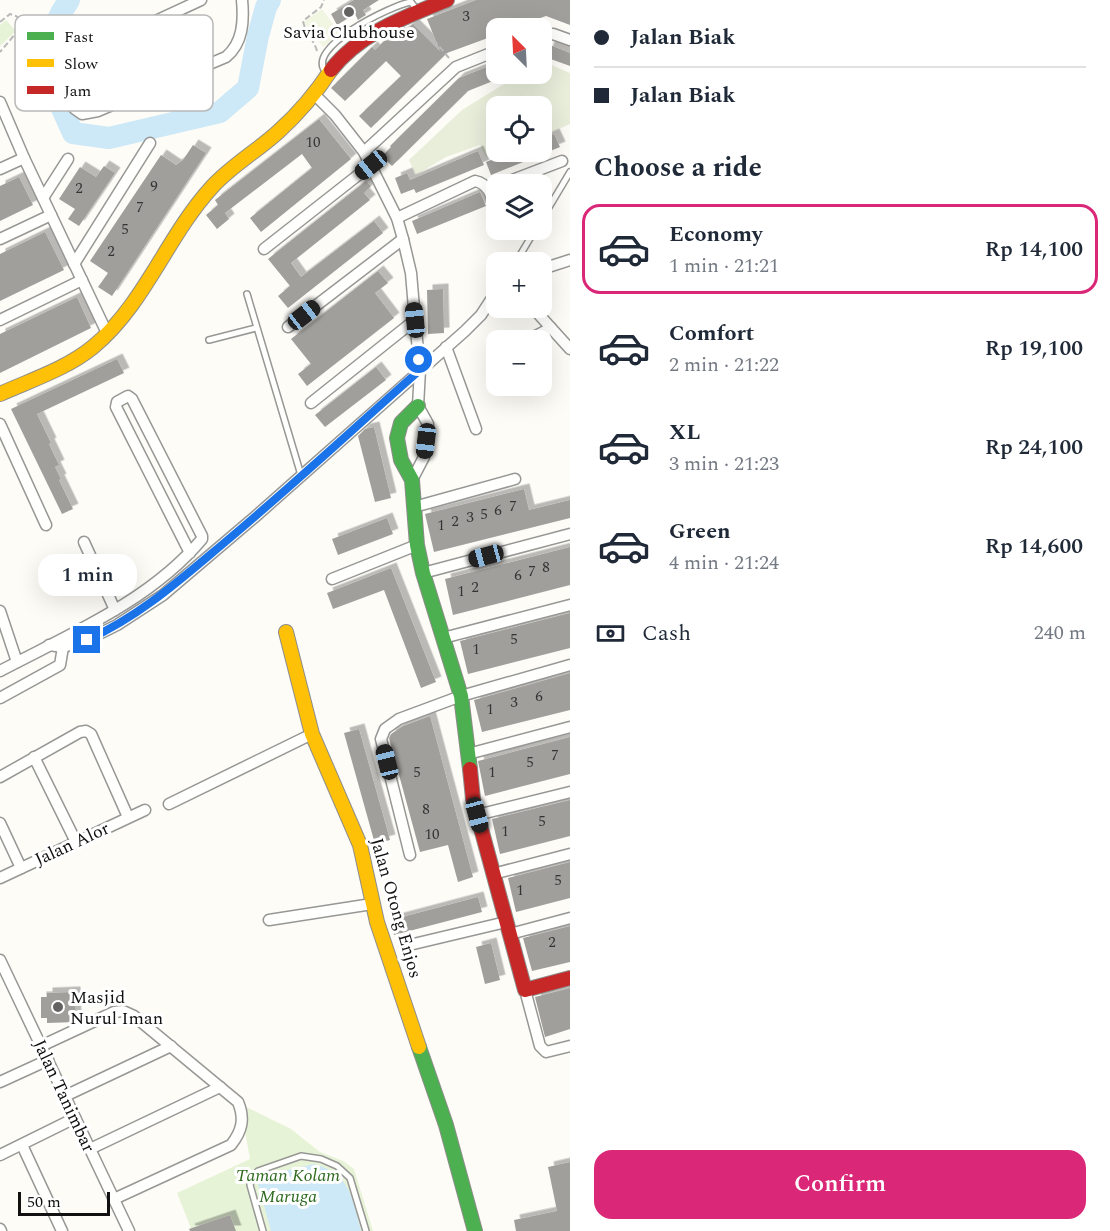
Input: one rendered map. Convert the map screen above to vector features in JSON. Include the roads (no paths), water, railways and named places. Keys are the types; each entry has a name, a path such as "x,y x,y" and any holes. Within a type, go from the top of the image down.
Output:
{"street":[{"path":"169,15 201,0"},
{"path":"213,62 226,57 234,51 238,44 242,25 242,0"},
{"path":"0,394 92,348 136,297 195,209 218,180 255,153 287,124 315,95 328,74 344,56 370,34 392,21 447,0"},
{"path":"552,34 570,40"},
{"path":"364,152 456,67 486,55"},
{"path":"315,95 335,115 364,152 397,218 403,240 411,273 420,370 418,406 428,424 424,457 412,480"},
{"path":"0,104 107,333"},
{"path":"78,111 82,114 98,111"},
{"path":"74,264 150,143"},
{"path":"0,169 24,158"},
{"path":"43,198 68,159"},
{"path":"535,174 562,161"},
{"path":"264,249 371,165"},
{"path":"397,218 475,181 486,184"},
{"path":"0,239 51,215"},
{"path":"288,327 403,240"},
{"path":"552,266 570,260"},
{"path":"0,320 82,280"},
{"path":"48,645 63,647 95,637 142,611 248,522 446,347 481,315 486,307"},
{"path":"542,318 570,349"},
{"path":"311,403 415,320"},
{"path":"547,330 551,328"},
{"path":"446,347 476,429"},
{"path":"0,671 150,589 190,553 202,536 131,396 117,402 116,407 190,553"},
{"path":"418,406 402,423 397,438 400,460 412,480 417,545 423,573 461,696 473,799 540,1046 546,1052 570,1046"},
{"path":"0,424 3,436 46,525"},
{"path":"151,476 167,466"},
{"path":"414,507 514,479"},
{"path":"423,573 570,534"},
{"path":"84,542 115,610"},
{"path":"332,579 417,545"},
{"path":"443,638 570,605"},
{"path":"0,611 17,662"},
{"name":"Jalan Otong Enjos","path":"286,632 312,734 360,845 372,904 446,1125 475,1231"},
{"path":"0,698 60,665 63,647"},
{"path":"410,855 381,739 385,729 399,719 461,696 570,665"},
{"path":"468,754 570,728"},
{"path":"0,777 80,732 86,731 91,734 128,817"},
{"path":"169,804 312,734"},
{"path":"34,757 76,842"},
{"path":"477,815 570,792"},
{"name":"Jalan Alor","path":"0,878 145,810"},
{"path":"0,823 21,868"},
{"path":"493,874 570,854"},
{"path":"269,920 372,904"},
{"path":"405,946 570,918"},
{"name":"Jalan Tanimbar","path":"0,960 129,1231"},
{"path":"525,990 570,978"},
{"path":"41,1046 114,1012 123,1011 134,1016 238,1102 243,1114 242,1125 231,1145 114,1199"},
{"path":"65,1096 171,1046"},
{"path":"0,1083 48,1060"},
{"path":"90,1149 220,1087"},
{"path":"0,1155 75,1118"},
{"path":"22,1144 62,1231"}],"lane":[{"path":"328,74 321,64 323,57 352,29 402,3 411,2 417,12"},
{"path":"552,202 570,172"},
{"path":"247,294 301,475"},
{"path":"209,340 256,328"},
{"path":"263,1231 250,1185 252,1178 258,1171 301,1156 311,1156 336,1166 350,1178 366,1231"}],"water":[{"path":"314,1164 326,1168 343,1181 352,1198 361,1231 271,1231 257,1180 267,1175"}],"waterway":[{"path":"60,15 69,0"},
{"path":"63,111 73,133 109,138 220,112 248,88 258,36 270,0"}],"place":[{"name":"Savia Clubhouse","path":"349,12"},
{"name":"Masjid Nurul Iman","path":"58,1007"}],"park label":[{"name":"Taman Kolam Maruga","path":"288,1185"}]}
